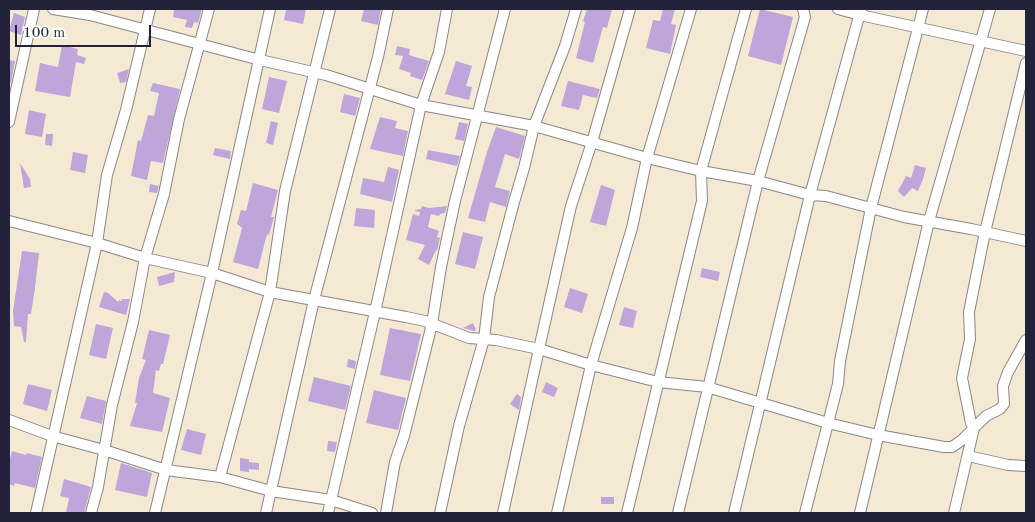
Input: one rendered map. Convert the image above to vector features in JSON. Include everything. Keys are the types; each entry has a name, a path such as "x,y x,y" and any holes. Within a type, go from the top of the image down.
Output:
{"street":[{"path":"9,122 34,9"},
{"path":"53,9 90,12 260,60 314,71 421,105 534,126 701,171 758,181 810,195 826,196 904,217 985,232 1026,242"},
{"path":"36,513 97,242 107,175 126,110 150,9"},
{"path":"91,513 112,405 133,322 145,258 164,194 179,119 209,9"},
{"path":"155,513 212,273 270,9"},
{"path":"220,478 270,292 285,191 330,9"},
{"path":"266,513 314,300 378,58 388,9"},
{"path":"328,513 376,312 421,105 439,52 447,9"},
{"path":"386,513 395,462 404,436 432,324 441,267 455,201 505,9"},
{"path":"440,513 459,426 484,339 489,297 534,126 565,46 576,9"},
{"path":"503,513 571,206 592,142 630,9"},
{"path":"557,513 591,365 632,228 647,158 691,9"},
{"path":"627,513 702,201 701,171 746,9"},
{"path":"678,513 758,181 805,17 803,9"},
{"path":"838,9 861,12 980,42 1026,51"},
{"path":"805,513 838,384 840,361 871,208 923,9"},
{"path":"860,513 929,221 990,9"},
{"path":"734,513 810,195 861,12"},
{"path":"954,513 974,428 971,424 962,378 970,340 969,312 985,232 1026,63"},
{"path":"9,220 97,242 145,258 212,273 270,292 406,316 469,338 496,340 540,349 591,365 658,382 707,387 878,435 944,447 952,447 962,440 986,416 1000,410 1004,404 1003,386 1008,372 1026,340"},
{"path":"9,420 52,436 166,470 220,478 271,491 331,500 372,513"},
{"path":"968,456 1008,465 1026,466"}],"building":[{"path":"174,9 202,9 198,23 194,22 192,28 185,27 187,20 173,17"},
{"path":"286,9 306,9 303,24 284,20"},
{"path":"364,9 381,9 378,25 361,21"},
{"path":"587,9 612,9 607,28 603,27 593,63 576,58"},
{"path":"663,9 675,9 671,24 676,25 670,54 646,48 653,20 660,21"},
{"path":"760,9 793,17 781,65 748,56"},
{"path":"14,13 25,17 21,35 9,31"},
{"path":"62,45 78,49 77,55 86,58 84,64 76,62 70,97 35,91 40,63 58,67"},
{"path":"397,46 410,49 409,55 429,61 422,80 410,76 411,73 399,69 403,56 395,55"},
{"path":"9,60 15,61 11,83 9,83"},
{"path":"456,61 472,66 466,86 472,87 469,100 445,94"},
{"path":"129,69 126,82 120,83 117,73"},
{"path":"269,77 287,81 279,113 262,109"},
{"path":"568,81 600,89 597,98 583,95 579,110 561,106"},
{"path":"153,83 180,89 163,163 151,161 147,180 131,176 138,140 141,141 148,115 154,116 159,93 150,91"},
{"path":"344,94 360,98 355,116 340,112"},
{"path":"29,110 46,114 42,137 25,134"},
{"path":"380,117 397,121 395,128 408,131 403,156 370,149"},
{"path":"271,121 278,123 273,145 266,143"},
{"path":"459,122 468,124 464,141 455,139"},
{"path":"496,127 525,136 519,159 505,154 495,187 510,191 506,207 490,202 485,222 468,218"},
{"path":"46,134 53,134 52,146 45,145"},
{"path":"215,148 231,151 230,159 213,155"},
{"path":"428,150 460,156 457,166 426,159"},
{"path":"73,152 88,155 85,173 70,170"},
{"path":"20,163 30,179 31,187 24,188"},
{"path":"915,165 926,168 923,179 918,191 912,188 904,197 898,191 906,176 911,178"},
{"path":"388,167 399,170 392,202 360,194 363,178 384,182"},
{"path":"253,183 278,190 271,217 274,217 269,235 267,234 258,269 233,262 242,228 237,224 241,210 246,211"},
{"path":"150,184 159,186 157,193 149,192"},
{"path":"601,185 615,190 606,226 590,222"},
{"path":"422,206 429,208 447,206 445,213 439,216 431,214 428,227 439,231 437,237 440,238 437,251 429,265 418,259 425,245 406,240 413,214 419,216 420,212 415,210 421,209"},
{"path":"356,208 375,210 374,228 354,226"},
{"path":"463,232 483,237 475,269 455,264"},
{"path":"22,251 39,253 31,314 28,314 26,342 24,342 21,327 14,326 13,311"},
{"path":"702,268 720,272 718,281 700,277"},
{"path":"175,272 174,282 159,286 157,277"},
{"path":"570,288 588,294 582,313 564,307"},
{"path":"104,292 108,293 118,302 119,300 122,301 122,299 130,299 126,315 99,307"},
{"path":"624,307 637,311 633,328 619,325"},
{"path":"473,323 476,330 474,331 463,328"},
{"path":"96,324 113,328 106,359 89,355"},
{"path":"390,328 421,334 410,381 380,375"},
{"path":"149,330 170,335 163,364 161,364 159,371 156,370 153,393 170,398 162,432 130,426 137,403 135,403 139,378 146,360 142,359"},
{"path":"348,359 356,361 355,369 347,367"},
{"path":"314,377 351,386 345,410 308,401"},
{"path":"546,382 558,388 554,397 542,392"},
{"path":"28,384 52,390 47,411 23,404"},
{"path":"374,390 406,398 398,430 366,423"},
{"path":"517,394 521,397 519,410 510,404"},
{"path":"87,396 106,401 102,424 80,418"},
{"path":"187,429 206,434 201,455 181,450"},
{"path":"328,441 337,442 335,452 327,451"},
{"path":"12,451 42,457 35,488 15,483 14,486 9,484 9,463"},
{"path":"240,458 249,459 249,462 259,463 259,470 249,469 249,472 240,471"},
{"path":"121,463 152,473 147,497 115,490"},
{"path":"64,479 91,487 84,513 66,513 69,498 60,496"},
{"path":"601,497 614,497 614,504 601,504"}]}
